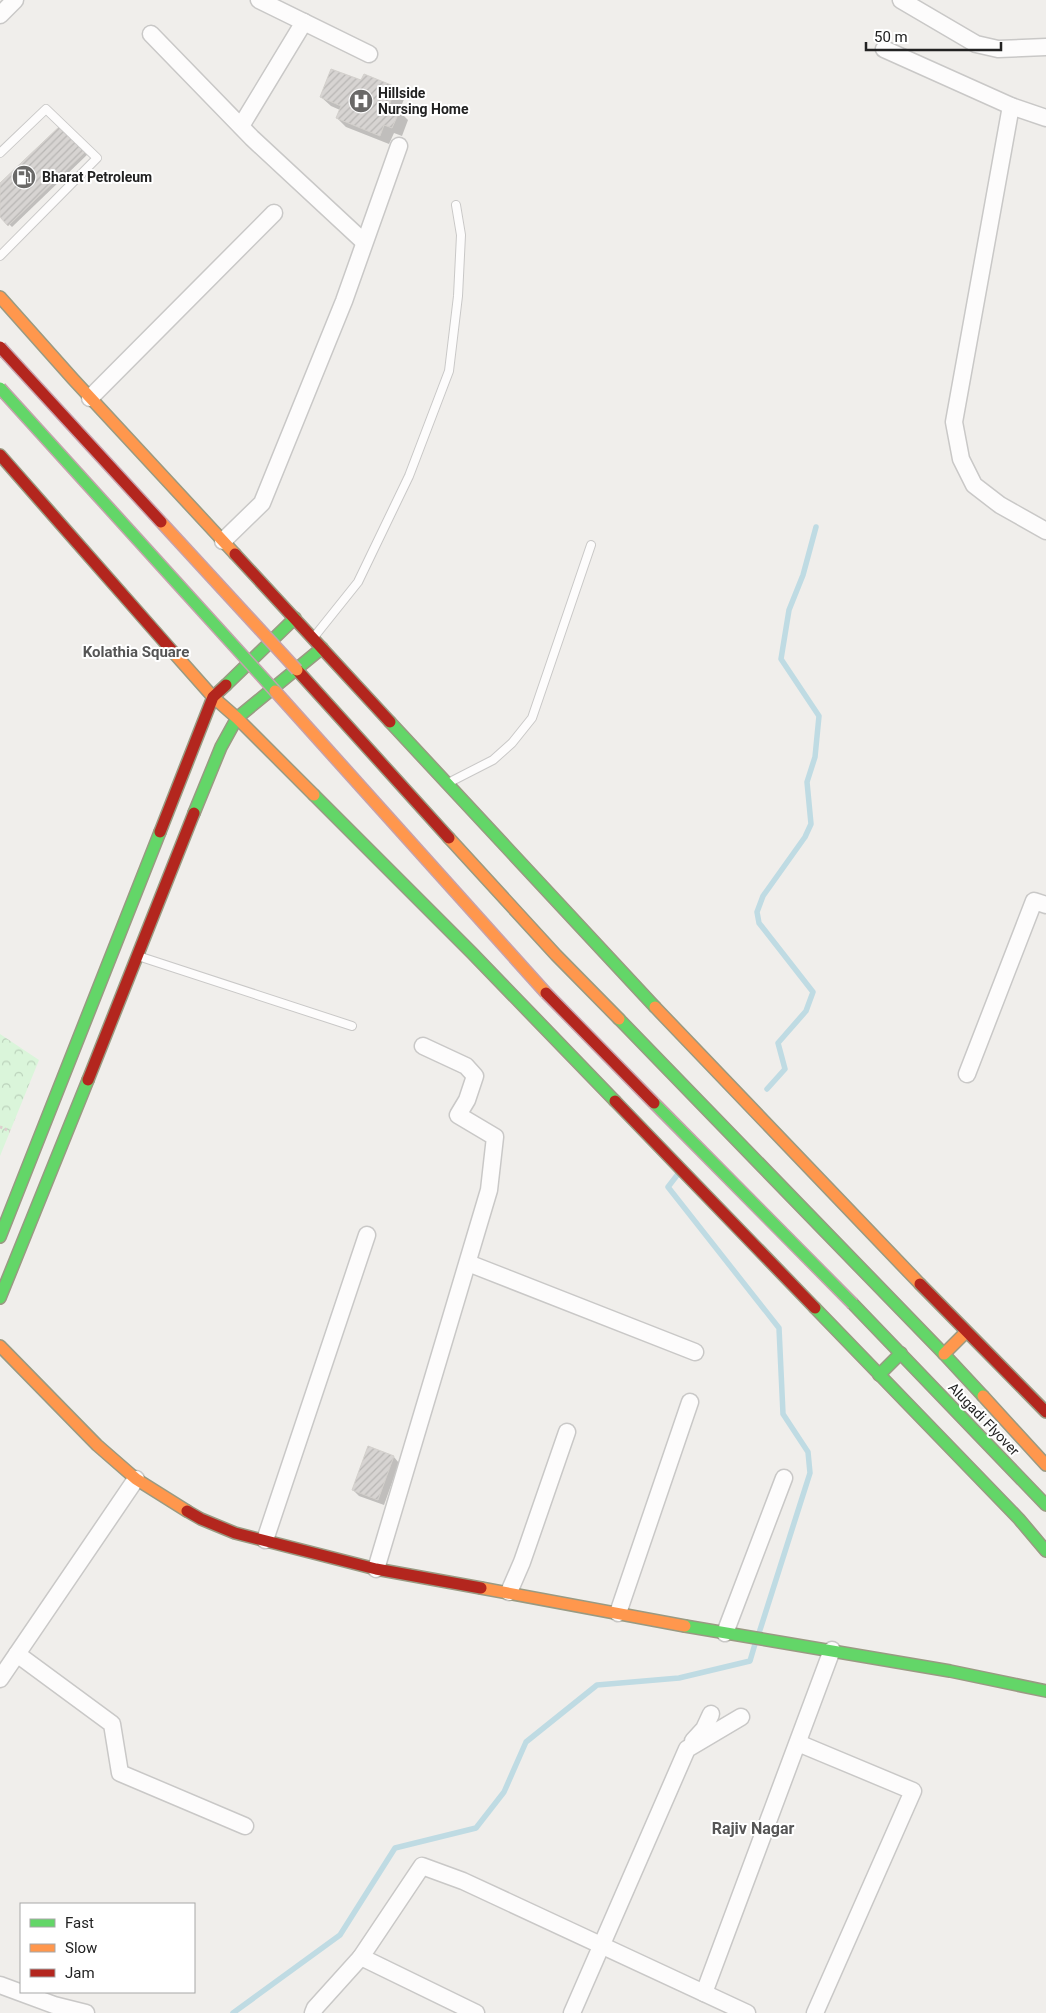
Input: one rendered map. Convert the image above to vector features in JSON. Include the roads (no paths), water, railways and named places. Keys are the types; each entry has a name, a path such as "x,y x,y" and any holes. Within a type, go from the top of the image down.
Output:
{"main road":[{"path":"0,297 90,398 295,618 590,940 966,1332 1046,1412"},
{"name":"Alugadi Flyover","path":"0,347 556,955 944,1354 1046,1465"},
{"name":"Alugadi Flyover","path":"0,388 282,698 534,982 901,1353 1046,1505"},
{"path":"0,455 213,697 238,718 472,954 1019,1519 1046,1551"},
{"path":"0,1237 213,697 295,618"},
{"path":"0,1298 221,747 238,718 322,648"},
{"path":"944,1354 966,1332"},
{"path":"0,1346 97,1444 136,1479 201,1519 235,1533 376,1569 731,1634 950,1671 1046,1692"},
{"path":"879,1375 901,1353"}],"street":[{"path":"0,15 15,0"},
{"path":"258,0 369,54"},
{"path":"902,0 976,44 998,49 1046,47"},
{"path":"241,126 304,22"},
{"path":"151,34 241,126 364,242"},
{"path":"884,49 1011,106 1046,118"},
{"path":"1011,106 954,422 961,459 974,485 1000,505 1046,531"},
{"path":"223,541 262,503 340,310 399,146"},
{"path":"90,398 274,213"},
{"path":"967,1074 1034,901 1046,905"},
{"path":"376,1569 489,1190 495,1137 458,1115 467,1100 474,1076 466,1066 423,1046"},
{"path":"265,1540 367,1235"},
{"path":"468,1263 695,1352"},
{"path":"618,1613 690,1402"},
{"path":"508,1592 522,1562 567,1432"},
{"path":"731,1634 784,1478"},
{"path":"0,1679 136,1479"},
{"path":"704,1994 832,1650"},
{"path":"17,1654 112,1724 120,1773 245,1826"},
{"path":"572,2013 687,1749 704,1729 711,1714"},
{"path":"687,1749 741,1717"},
{"path":"798,1743 913,1791 815,2013"},
{"path":"313,2013 315,2008 361,1957 422,1866 463,1881 747,2013"},
{"path":"361,1957 476,2013"},
{"path":"0,1985 20,1992"},
{"path":"22,1993 54,2005 86,2013"}],"lane":[{"path":"0,154 46,109 97,158 0,256"},
{"path":"313,638 358,582 409,476 449,371 458,296 460,235 456,205"},
{"path":"446,784 493,760 512,743 532,718 591,545"},
{"path":"137,955 352,1026"}],"waterway":[{"path":"767,1089 785,1069 778,1043 806,1011 813,992 759,923 757,912 763,896 805,837 811,824 807,782 815,757 819,716 781,659 789,610 803,575 816,527"},
{"path":"678,1174 668,1187 779,1328 783,1414 808,1452 810,1473 759,1633"},
{"path":"233,2013 340,1935 395,1848 476,1828 504,1792 526,1742 597,1685 679,1678 750,1661 755,1644"}],"place":[{"name":"Hillside Nursing Home","path":"361,101"},
{"name":"Bharat Petroleum","path":"24,177"}],"district":[{"name":"Kolathia Square","path":"136,652"},
{"name":"Rajiv Nagar","path":"753,1828"}]}
